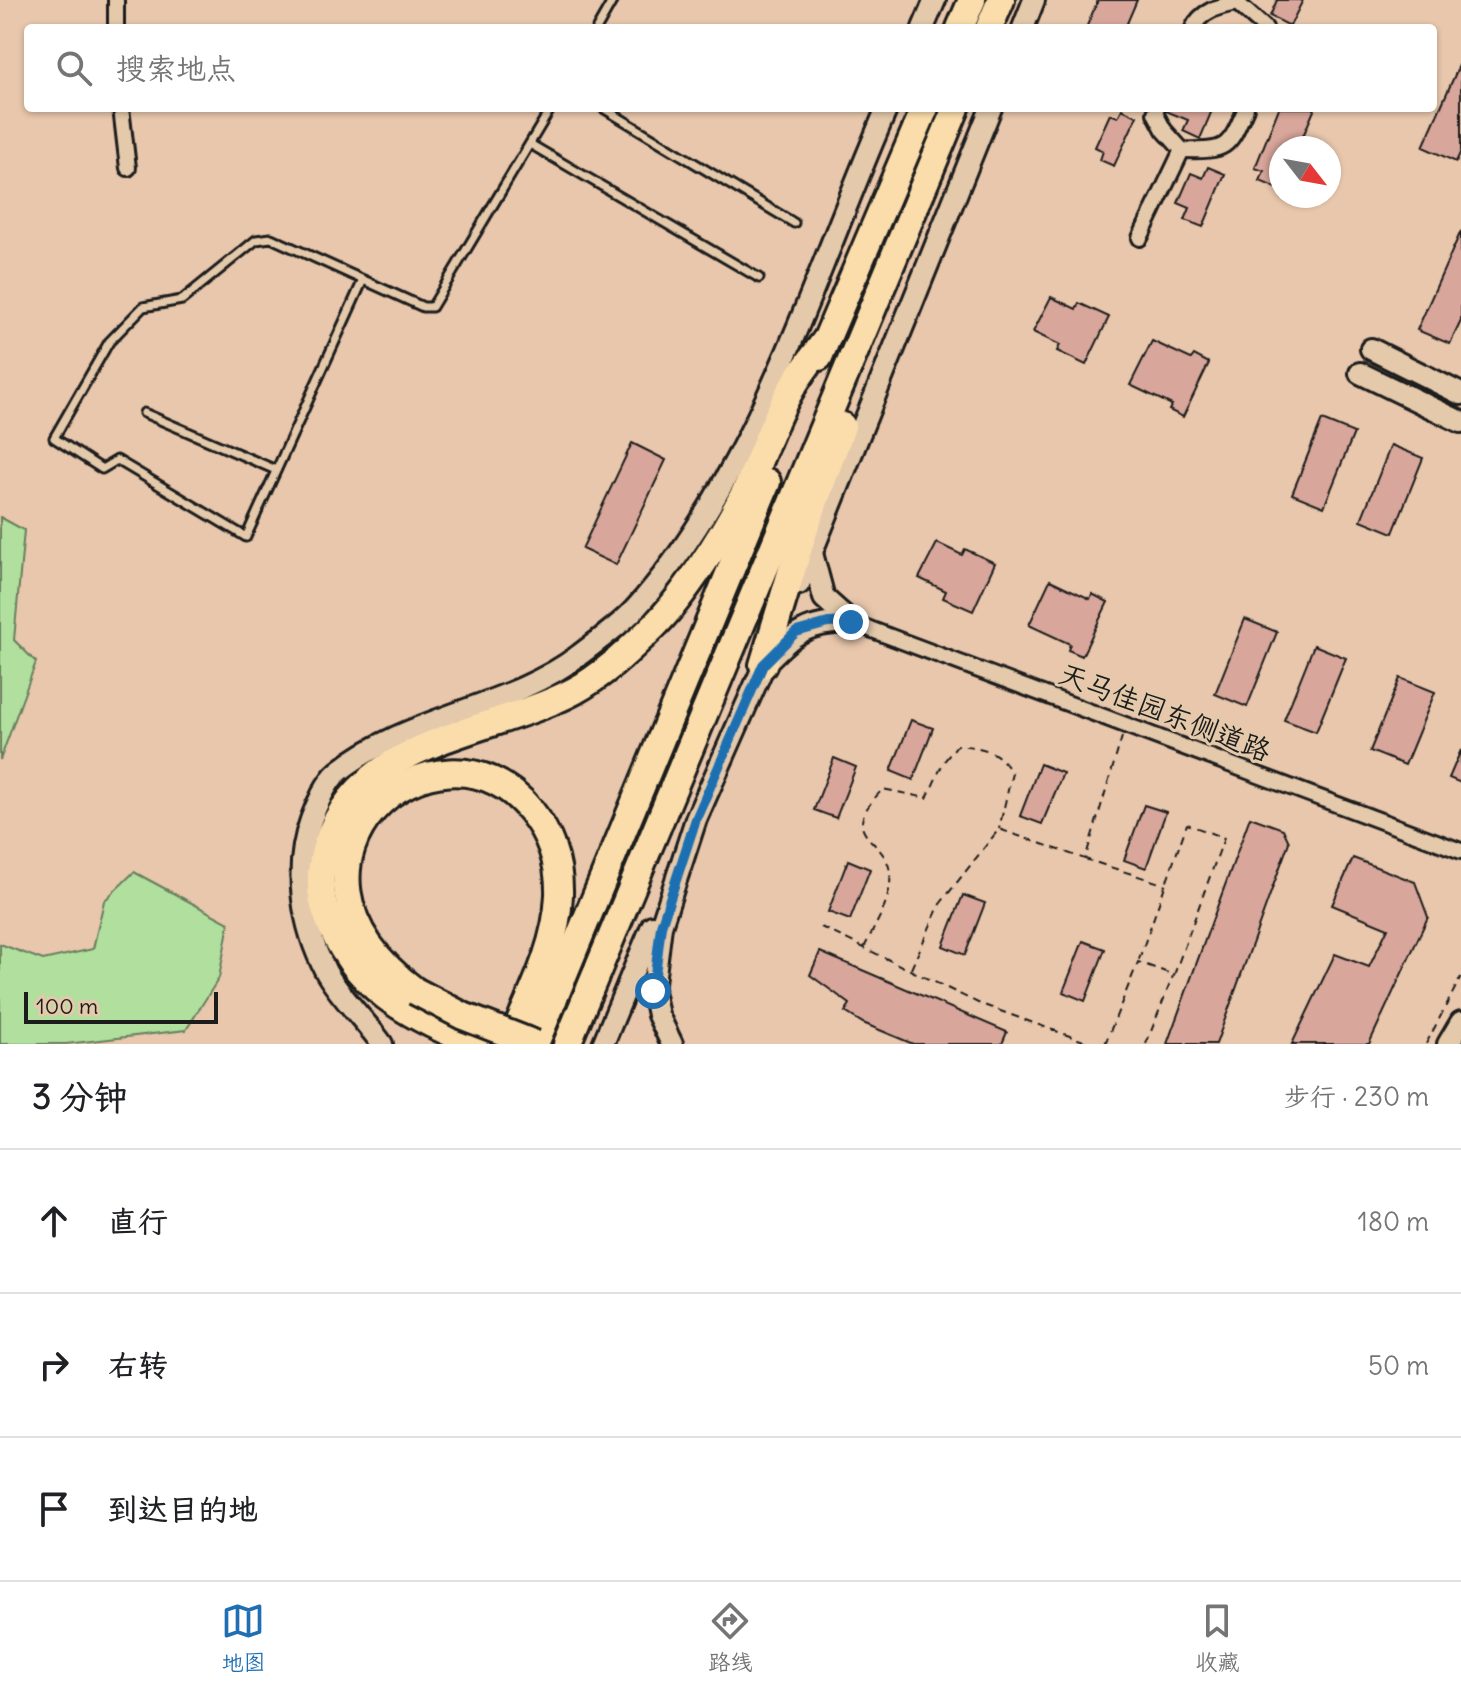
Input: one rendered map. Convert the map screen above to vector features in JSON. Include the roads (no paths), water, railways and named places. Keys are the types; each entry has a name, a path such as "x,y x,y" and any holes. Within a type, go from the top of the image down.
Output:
{"highway":[{"path":"962,24 972,0"},
{"path":"469,1041 410,1001 356,972 337,942 322,902 320,866 331,831 352,797 382,770 434,742 575,690 620,659 658,622 743,496 825,341 923,112"},
{"path":"567,1044 956,112"},
{"path":"763,665 957,112"},
{"path":"510,1044 551,942 559,896 558,866 545,829 518,797 482,779 435,775 403,785 372,810 356,833 345,870 347,895 361,935 410,1001 463,1016 535,1044 799,390"}],"main road":[{"path":"925,24 935,0"},
{"path":"1025,24 1034,0"},
{"path":"694,572 743,444 885,112"},
{"path":"851,622 824,598 807,545 867,417 989,112"},
{"path":"1371,349 1461,394"},
{"path":"1360,373 1461,422"},
{"path":"382,1044 327,974 304,918 302,865 311,820 335,774 382,744 528,683 574,659 632,613 683,550 743,444"},
{"path":"603,1044 763,665 796,632 828,623 851,622"},
{"path":"672,1044 658,1015 653,974 661,926 696,819"},
{"path":"1448,1044 1461,1022"}],"street":[{"path":"116,0 116,24"},
{"path":"1195,24 1198,18 1219,6 1237,2 1261,24"},
{"path":"121,112 128,168"},
{"path":"1155,112 1164,130 1182,150 1217,150 1233,139 1244,112"},
{"path":"1140,238 1182,150"},
{"name":"天马佳园东侧道路","path":"851,622 1461,851"}],"lane":[{"path":"599,24 613,0"},
{"path":"363,280 246,537 117,460 102,469 54,438 109,342 143,307 182,300 256,240 271,238 423,307 432,307 549,112"},
{"path":"610,112 794,223"},
{"path":"530,144 759,278"},
{"path":"144,413 276,470"}]}
